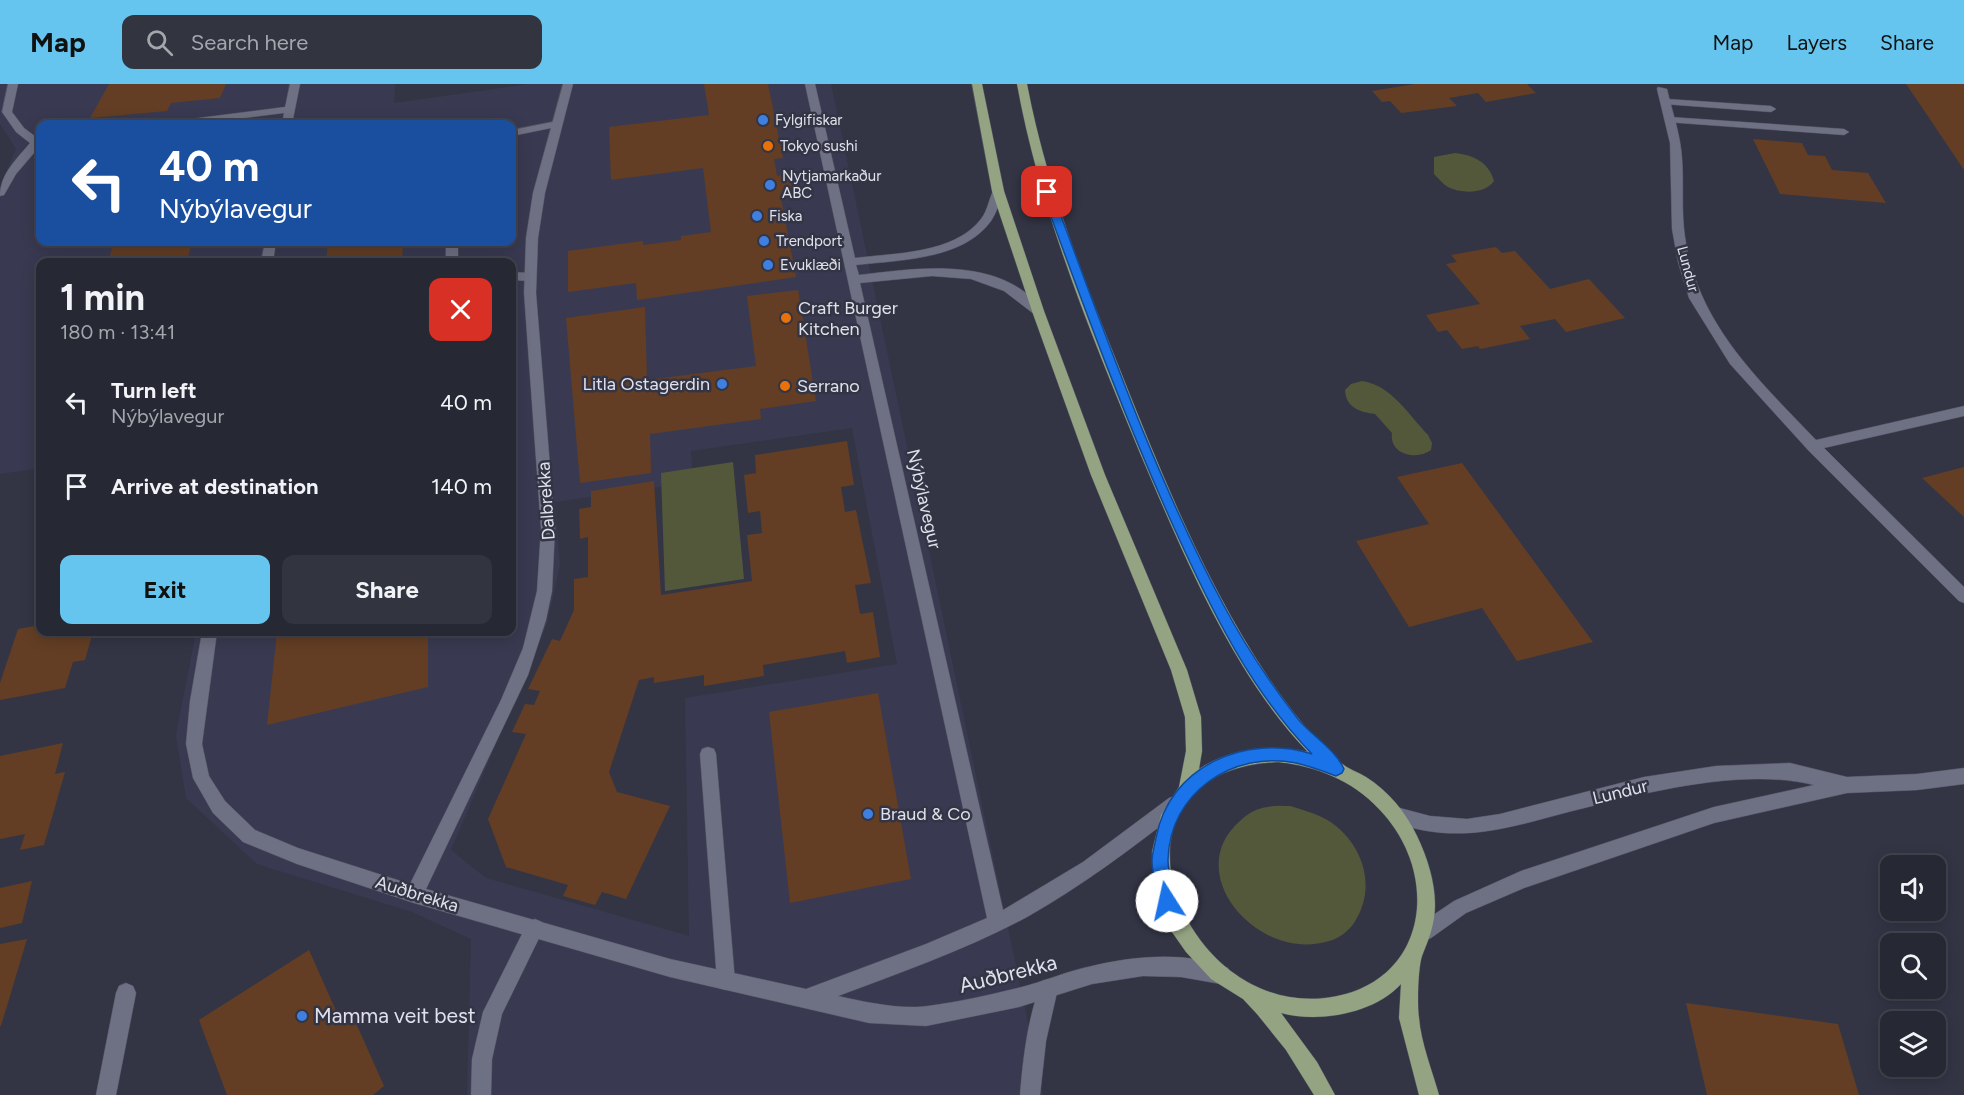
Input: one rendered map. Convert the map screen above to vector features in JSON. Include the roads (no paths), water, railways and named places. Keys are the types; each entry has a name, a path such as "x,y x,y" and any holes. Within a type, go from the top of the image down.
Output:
{"main road":[{"path":"977,84 998,191 1038,311 1098,475 1179,670 1193,717 1194,751 1187,789"},
{"path":"1022,84 1047,192 1119,384 1175,516 1218,607 1259,678 1294,725 1336,769"},
{"path":"1254,755 1295,756 1336,769 1368,788 1396,815 1417,851 1428,892 1424,932 1412,959 1384,989 1344,1005 1298,1007 1251,994 1221,975 1188,941 1167,901 1160,861 1167,823 1175,804 1187,789 1217,766 1254,755"},
{"path":"1412,959 1409,1018 1429,1095"},
{"path":"1251,994 1311,1065 1325,1095"}],"street":[{"path":"13,84 7,112 20,130 36,142"},
{"path":"289,120 295,84"},
{"name":"Dalbrekka","path":"414,894 521,677 536,635 546,592 549,558 548,528 530,293 532,238 539,193 568,84"},
{"name":"Nýbýlavegur","path":"810,84 997,922"},
{"name":"Lundur","path":"1662,89 1667,102 1677,166 1678,229 1684,262 1695,298 1734,361 1813,446 1964,597"},
{"path":"1667,102 1771,109"},
{"path":"206,120 290,109"},
{"path":"1670,120 1844,132"},
{"path":"516,132 557,124"},
{"path":"0,193 11,173 36,145"},
{"path":"850,262 916,254 954,243 968,236 985,222 998,191"},
{"path":"853,279 921,272 951,271 972,274 993,280 1011,290 1038,311"},
{"path":"516,276 531,277"},
{"path":"1813,446 1964,411"},
{"name":"Auðbrekka","path":"208,636 194,744 201,778 219,807 249,836 297,856 414,894 670,968 869,1013 926,1016 1019,997 1092,975 1143,967 1181,968 1221,975"},
{"path":"708,754 726,981"},
{"name":"Lundur","path":"1396,815 1430,824 1467,826 1500,822 1644,785 1716,774 1790,771 1846,785"},
{"name":"Lundur","path":"1424,932 1460,907 1521,880 1714,815 1846,785 1917,782 1964,776"},
{"path":"806,999 997,922 1054,890 1118,849 1175,804"},
{"path":"480,1095 482,1059 493,1011 535,928"},
{"path":"1030,1095 1038,1025 1049,988"},
{"path":"106,1095 126,993"}],"place":[{"name":"Fylgifiskar","path":"763,120"},
{"name":"Tokyo sushi","path":"768,146"},
{"name":"Nytjamarkaður ABC","path":"770,185"},
{"name":"Fiska","path":"757,216"},
{"name":"Trendport","path":"764,241"},
{"name":"Evuklæði","path":"768,265"},
{"name":"Craft Burger Kitchen","path":"786,318"},
{"name":"Litla Ostagerdin","path":"722,384"},
{"name":"Serrano","path":"785,386"},
{"name":"Braud & Co","path":"868,814"},
{"name":"Mamma veit best","path":"302,1016"}]}
